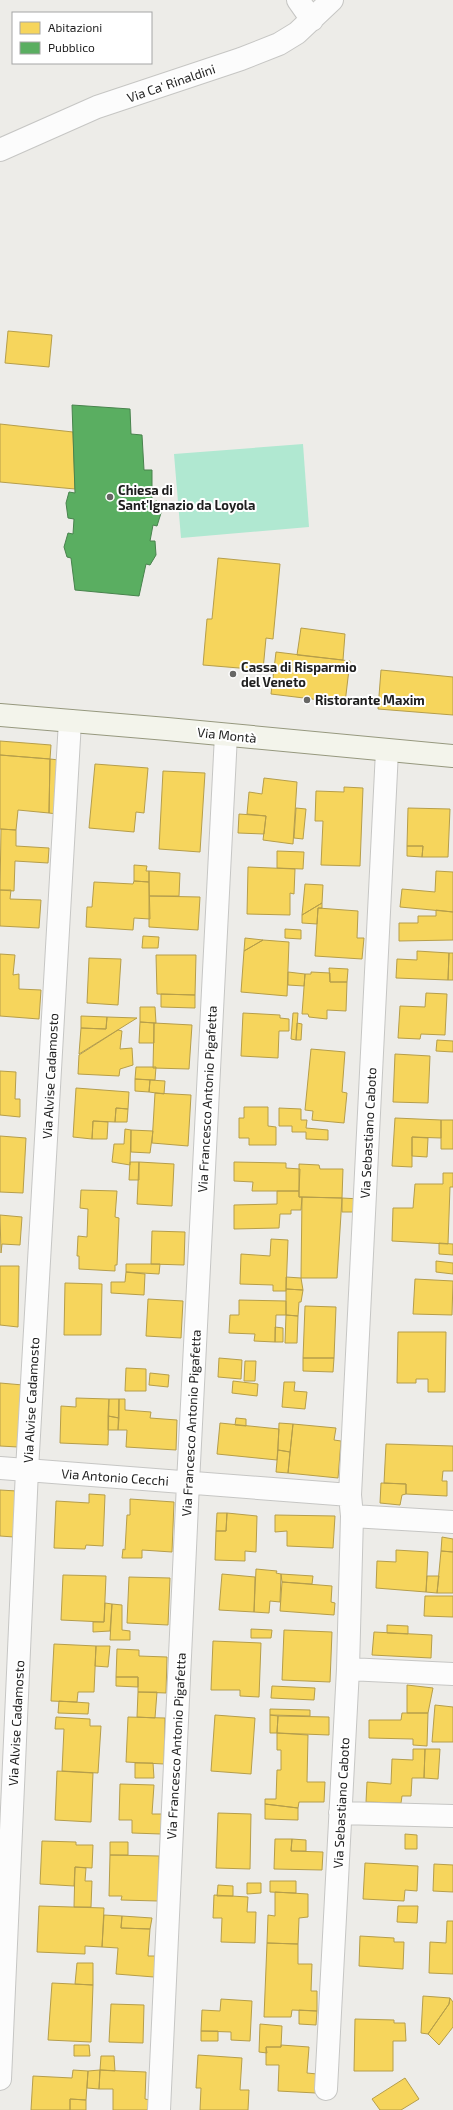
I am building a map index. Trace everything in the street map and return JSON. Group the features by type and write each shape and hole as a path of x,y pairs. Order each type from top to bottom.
{"main road":[{"name":"Via Montà","path":"0,716 453,756"}],"street":[{"path":"298,0 312,20"},
{"name":"Via Ca' Rinaldini","path":"0,150 97,108 241,59 279,44 297,34 332,0"},
{"name":"Via Alvise Cadamosto","path":"0,2079 27,1470 70,721"},
{"name":"Via Francesco Antonio Pigafetta","path":"159,2110 188,1483 226,735"},
{"name":"Via Sebastiano Caboto","path":"326,2089 348,1669 351,1506 387,751"},
{"name":"Via Antonio Cecchi","path":"0,1468 188,1483 351,1506"},
{"path":"351,1506 453,1522"},
{"path":"348,1669 453,1674"},
{"path":"340,1813 453,1816"}],"green space":[{"path":"303,444 309,527 181,538 174,454"}],"building: Abitazioni":[{"path":"8,331 52,335 49,367 5,363"},
{"path":"0,424 73,432 75,489 0,482"},
{"path":"218,558 280,564 273,639 266,638 263,670 203,665 207,619 212,619"},
{"path":"301,628 345,634 343,660 297,655"},
{"path":"276,652 350,661 345,703 271,694"},
{"path":"381,670 453,677 453,715 378,709"},
{"path":"0,741 51,745 50,759 0,755"},
{"path":"0,755 50,759 49,813 18,810 16,830 0,829"},
{"path":"50,759 59,760 57,814 49,813"},
{"path":"95,764 148,768 144,813 136,812 134,832 89,828"},
{"path":"163,771 205,773 200,852 159,849"},
{"path":"264,778 297,782 293,844 263,840 266,816 247,814 249,792 262,794"},
{"path":"344,787 363,788 360,866 321,865 323,821 315,821 316,791 344,792"},
{"path":"296,808 306,809 303,839 294,838"},
{"path":"408,808 450,809 448,857 422,857 423,846 407,846"},
{"path":"239,814 266,816 264,834 238,833"},
{"path":"1,829 16,830 16,846 49,848 48,863 15,861 14,891 0,890"},
{"path":"407,846 423,846 422,857 407,856"},
{"path":"277,851 304,852 303,869 277,868"},
{"path":"134,865 147,866 146,871 149,871 149,882 134,881"},
{"path":"248,867 295,869 294,894 290,893 290,915 247,914"},
{"path":"149,871 180,873 179,896 149,896"},
{"path":"436,871 453,872 453,912 400,907 402,889 435,892"},
{"path":"134,881 149,882 150,919 134,918 133,930 86,927 87,907 92,907 94,882 133,884"},
{"path":"305,884 323,885 322,903 302,915"},
{"path":"0,890 11,890 10,899 41,900 39,928 0,926"},
{"path":"149,896 200,897 198,930 149,927"},
{"path":"322,903 322,908 318,908 317,924 302,923 302,915"},
{"path":"318,908 358,911 357,938 364,938 362,959 315,956"},
{"path":"436,910 453,912 453,940 399,941 399,923 418,923 418,916 436,916"},
{"path":"285,929 301,930 301,939 285,938"},
{"path":"143,936 159,937 158,948 142,948"},
{"path":"245,938 263,940 244,951"},
{"path":"263,940 289,942 287,996 241,992 244,951"},
{"path":"417,951 449,953 448,980 396,978 397,959 417,960"},
{"path":"449,953 453,953 453,980 448,980"},
{"path":"0,954 15,955 13,975 19,974 19,989 41,990 39,1019 0,1016"},
{"path":"156,955 196,955 195,995 157,994"},
{"path":"89,958 121,959 118,1005 87,1003"},
{"path":"329,968 348,969 347,982 330,982"},
{"path":"288,972 305,974 304,986 288,985"},
{"path":"311,972 330,973 330,982 347,982 346,1011 327,1010 327,1019 309,1017 308,1014 302,1014 305,974 311,974"},
{"path":"426,993 447,994 445,1035 421,1034 420,1039 398,1038 400,1006 425,1007"},
{"path":"161,994 195,995 195,1008 161,1007"},
{"path":"140,1007 155,1007 156,1023 140,1022"},
{"path":"243,1013 280,1015 280,1018 289,1019 289,1031 279,1031 278,1058 241,1056"},
{"path":"293,1013 298,1013 296,1040 291,1039"},
{"path":"81,1016 107,1017 106,1029 81,1028"},
{"path":"107,1017 137,1018 79,1054 81,1028 106,1029"},
{"path":"140,1022 154,1023 154,1043 139,1043"},
{"path":"154,1023 192,1025 189,1069 153,1068"},
{"path":"297,1023 302,1024 301,1040 296,1040"},
{"path":"118,1030 122,1031 120,1049 132,1048 133,1065 120,1069 119,1076 78,1074 79,1055"},
{"path":"437,1040 453,1041 453,1052 436,1051"},
{"path":"311,1049 345,1052 342,1092 347,1093 344,1123 312,1120 313,1111 305,1110"},
{"path":"395,1054 430,1056 428,1103 393,1102"},
{"path":"136,1067 156,1067 155,1080 135,1079"},
{"path":"0,1071 16,1072 15,1099 20,1099 20,1117 0,1115"},
{"path":"135,1079 150,1080 149,1092 135,1091"},
{"path":"150,1080 165,1081 164,1094 149,1092"},
{"path":"76,1088 129,1092 128,1109 116,1108 115,1122 93,1121 92,1139 73,1137"},
{"path":"155,1093 191,1095 188,1146 152,1143"},
{"path":"244,1107 268,1107 268,1126 276,1127 276,1145 249,1145 249,1138 239,1138 239,1118 244,1118"},
{"path":"116,1108 128,1109 127,1122 115,1122"},
{"path":"279,1108 301,1109 301,1120 307,1120 306,1128 328,1130 328,1140 306,1139 306,1132 292,1132 292,1126 279,1126"},
{"path":"395,1118 441,1120 441,1138 412,1137 412,1167 392,1166"},
{"path":"441,1120 453,1120 453,1149 441,1149"},
{"path":"93,1121 108,1122 107,1139 92,1139"},
{"path":"125,1129 131,1130 130,1165 112,1162 114,1144 124,1144"},
{"path":"131,1130 153,1131 150,1153 131,1152"},
{"path":"0,1136 26,1138 23,1193 0,1192"},
{"path":"412,1137 428,1138 427,1157 412,1156"},
{"path":"130,1162 139,1162 139,1180 129,1180"},
{"path":"139,1162 174,1164 172,1206 137,1204"},
{"path":"234,1162 286,1163 286,1168 300,1169 299,1191 252,1191 253,1182 234,1181"},
{"path":"299,1164 319,1165 320,1169 343,1169 342,1198 299,1197"},
{"path":"443,1173 453,1173 453,1187 450,1187 448,1244 392,1241 393,1208 413,1208 415,1184 443,1184"},
{"path":"81,1190 117,1191 115,1217 119,1218 117,1265 115,1265 115,1271 79,1269 79,1256 77,1256 78,1236 87,1237 88,1209 80,1208"},
{"path":"277,1191 299,1191 299,1197 302,1197 301,1210 291,1210 291,1214 280,1214 279,1228 234,1229 234,1205 277,1204"},
{"path":"302,1197 342,1198 337,1278 301,1278"},
{"path":"342,1198 360,1199 360,1212 342,1212"},
{"path":"0,1215 22,1217 20,1245 2,1244 1,1253"},
{"path":"152,1231 185,1232 184,1265 151,1264"},
{"path":"271,1239 288,1240 286,1291 273,1291 273,1285 240,1284 241,1254 270,1256"},
{"path":"439,1243 453,1244 453,1255 439,1254"},
{"path":"436,1261 453,1263 453,1274 436,1272"},
{"path":"126,1264 160,1264 159,1274 126,1272"},
{"path":"0,1266 19,1266 18,1327 0,1325"},
{"path":"126,1272 145,1274 144,1295 111,1293 111,1282 125,1282"},
{"path":"286,1277 301,1278 303,1290 286,1289"},
{"path":"415,1279 453,1281 452,1315 413,1314"},
{"path":"65,1283 102,1284 101,1335 64,1335"},
{"path":"286,1289 303,1290 301,1302 299,1302 298,1316 286,1315"},
{"path":"148,1299 183,1301 181,1338 146,1336"},
{"path":"239,1300 286,1301 286,1315 276,1315 275,1342 254,1341 255,1334 229,1333 230,1315 239,1315"},
{"path":"305,1306 336,1307 334,1358 303,1358"},
{"path":"286,1315 298,1316 297,1343 285,1343"},
{"path":"275,1327 283,1328 283,1342 275,1342"},
{"path":"398,1332 446,1332 445,1392 428,1392 428,1379 416,1379 416,1383 397,1383"},
{"path":"219,1358 242,1360 241,1379 218,1377"},
{"path":"303,1358 334,1358 333,1372 303,1371"},
{"path":"245,1361 256,1361 255,1381 244,1381"},
{"path":"126,1368 146,1369 146,1391 125,1391"},
{"path":"150,1373 169,1375 168,1387 149,1385"},
{"path":"233,1381 258,1384 257,1396 232,1393"},
{"path":"284,1382 295,1382 294,1391 307,1392 305,1409 282,1407"},
{"path":"0,1383 23,1385 18,1447 0,1446"},
{"path":"76,1398 109,1399 108,1445 60,1443 61,1406 76,1407"},
{"path":"109,1399 119,1399 119,1418 108,1416"},
{"path":"119,1399 125,1399 125,1410 151,1412 150,1418 177,1420 176,1450 126,1447 127,1430 118,1430"},
{"path":"108,1416 119,1418 118,1430 108,1430"},
{"path":"236,1418 246,1419 246,1426 235,1425"},
{"path":"220,1423 279,1429 277,1460 217,1454"},
{"path":"279,1423 293,1424 290,1452 278,1450"},
{"path":"293,1424 336,1428 334,1440 341,1441 338,1478 288,1473"},
{"path":"386,1444 453,1446 453,1471 443,1471 442,1481 447,1481 447,1496 406,1494 406,1484 384,1483"},
{"path":"278,1450 290,1452 288,1473 276,1472"},
{"path":"381,1483 406,1484 406,1494 402,1495 400,1505 380,1503"},
{"path":"0,1490 17,1491 14,1537 0,1536"},
{"path":"89,1494 105,1495 103,1546 86,1545 85,1549 54,1548 56,1501 89,1503"},
{"path":"130,1499 174,1502 172,1552 142,1550 142,1558 122,1558 123,1549 125,1550 127,1515 130,1515"},
{"path":"217,1513 227,1513 226,1531 216,1531"},
{"path":"227,1513 257,1516 256,1552 245,1551 245,1561 215,1560 216,1531 226,1531"},
{"path":"275,1515 335,1516 333,1548 287,1546 287,1531 275,1532"},
{"path":"442,1537 453,1539 453,1552 441,1551"},
{"path":"396,1550 428,1552 426,1592 376,1588 377,1561 396,1562"},
{"path":"441,1551 453,1552 453,1593 437,1593"},
{"path":"256,1569 277,1571 276,1573 281,1574 280,1602 270,1601 269,1613 254,1612"},
{"path":"222,1574 255,1577 254,1612 219,1610"},
{"path":"281,1574 313,1576 312,1584 282,1582"},
{"path":"63,1575 106,1576 104,1622 61,1620"},
{"path":"427,1576 439,1576 437,1593 426,1592"},
{"path":"129,1577 170,1578 168,1625 127,1623"},
{"path":"282,1582 332,1586 331,1602 335,1603 334,1615 280,1611"},
{"path":"425,1596 453,1596 453,1617 424,1616"},
{"path":"105,1603 112,1604 110,1631 93,1632 93,1622 104,1622"},
{"path":"112,1604 122,1605 122,1630 130,1631 130,1640 110,1640"},
{"path":"387,1625 408,1626 408,1634 387,1633"},
{"path":"251,1629 272,1630 271,1638 251,1638"},
{"path":"284,1630 332,1632 330,1682 282,1680"},
{"path":"374,1632 432,1635 431,1658 372,1655"},
{"path":"213,1641 261,1643 259,1697 240,1696 240,1690 211,1690"},
{"path":"54,1644 96,1646 94,1692 78,1692 77,1702 51,1701"},
{"path":"96,1646 110,1646 108,1667 95,1666"},
{"path":"117,1649 139,1650 139,1656 167,1657 166,1693 138,1692 138,1677 116,1677"},
{"path":"116,1677 138,1677 138,1687 116,1686"},
{"path":"407,1685 433,1688 428,1713 407,1713"},
{"path":"272,1686 315,1688 314,1700 271,1698"},
{"path":"138,1692 157,1692 155,1718 137,1717"},
{"path":"59,1701 89,1703 88,1714 58,1713"},
{"path":"435,1705 453,1707 453,1742 432,1742"},
{"path":"270,1709 310,1710 310,1716 270,1715"},
{"path":"402,1713 428,1713 427,1746 413,1745 413,1739 369,1738 369,1720 401,1720"},
{"path":"215,1715 255,1718 251,1774 211,1771"},
{"path":"270,1715 278,1716 277,1733 270,1733"},
{"path":"278,1716 329,1717 329,1735 277,1733"},
{"path":"56,1717 90,1719 90,1726 101,1726 98,1773 62,1771 64,1729 55,1729"},
{"path":"128,1717 165,1718 164,1764 126,1762"},
{"path":"277,1733 308,1735 307,1782 325,1782 324,1802 299,1802 298,1808 265,1804 265,1799 276,1799 277,1770 281,1770 281,1750 277,1750"},
{"path":"413,1749 425,1749 424,1778 412,1778 411,1796 402,1796 401,1803 366,1802 367,1782 391,1784 392,1759 413,1760"},
{"path":"425,1749 440,1749 438,1779 424,1778"},
{"path":"135,1763 153,1763 154,1778 135,1778"},
{"path":"57,1771 93,1773 91,1822 55,1820"},
{"path":"120,1784 154,1785 152,1814 162,1814 161,1834 132,1833 132,1820 119,1820"},
{"path":"265,1804 298,1808 298,1820 265,1819"},
{"path":"218,1813 251,1814 250,1869 216,1868"},
{"path":"405,1834 417,1835 417,1849 405,1849"},
{"path":"275,1839 292,1839 291,1851 323,1852 322,1870 274,1869"},
{"path":"292,1839 306,1840 306,1851 291,1851"},
{"path":"42,1841 76,1842 76,1845 93,1845 92,1868 75,1867 74,1886 40,1884"},
{"path":"110,1842 128,1842 128,1855 110,1855"},
{"path":"110,1855 159,1856 158,1901 121,1900 122,1896 109,1896"},
{"path":"365,1863 418,1866 417,1891 405,1890 404,1901 363,1899"},
{"path":"434,1864 453,1865 453,1892 433,1891"},
{"path":"75,1867 86,1868 85,1881 92,1881 91,1907 74,1907"},
{"path":"270,1881 296,1881 296,1893 270,1892"},
{"path":"247,1883 261,1883 261,1893 247,1894"},
{"path":"218,1885 233,1886 233,1896 217,1896"},
{"path":"275,1892 308,1894 308,1917 299,1918 298,1944 267,1943 268,1915 275,1916"},
{"path":"214,1895 248,1897 247,1912 256,1912 255,1943 221,1942 222,1918 213,1918"},
{"path":"39,1906 104,1908 102,1947 85,1946 85,1954 37,1952"},
{"path":"398,1906 418,1906 417,1923 397,1922"},
{"path":"104,1915 122,1916 121,1928 150,1929 148,1956 156,1956 154,1977 116,1974 118,1948 102,1947"},
{"path":"122,1916 152,1918 150,1929 121,1928"},
{"path":"447,1921 453,1921 453,1974 429,1973 430,1942 446,1943"},
{"path":"360,1936 394,1938 394,1942 404,1942 403,1969 359,1966"},
{"path":"267,1943 298,1944 298,1964 312,1964 311,1991 317,1991 317,2011 292,2010 291,2017 264,2017"},
{"path":"77,1963 93,1963 93,1985 75,1984"},
{"path":"52,1983 93,1985 91,2042 48,2040"},
{"path":"423,1996 450,1998 449,2004 428,2034 421,2033"},
{"path":"450,1998 453,2002 453,2027 439,2045 428,2034 449,2004"},
{"path":"221,1999 252,2001 250,2041 231,2040 231,2032 201,2031 202,2010 220,2011"},
{"path":"111,2004 144,2005 143,2043 109,2042"},
{"path":"299,2010 317,2011 316,2025 299,2024"},
{"path":"355,2019 394,2020 394,2023 405,2023 406,2041 393,2041 393,2071 354,2071"},
{"path":"260,2024 282,2026 281,2047 266,2047 267,2053 259,2052"},
{"path":"201,2031 218,2031 218,2041 201,2041"},
{"path":"74,2045 89,2045 90,2056 74,2056"},
{"path":"281,2045 309,2047 307,2073 317,2074 316,2093 278,2091 279,2065 266,2065 266,2047 281,2047"},
{"path":"198,2055 242,2058 240,2090 249,2090 248,2110 200,2110 201,2088 196,2088"},
{"path":"101,2056 114,2056 115,2071 100,2070"},
{"path":"73,2070 88,2071 86,2100 70,2099 70,2110 31,2110 33,2076 72,2078"},
{"path":"100,2070 146,2072 145,2099 150,2100 149,2110 113,2110 113,2089 99,2089"},
{"path":"100,2070 99,2089 87,2088 88,2071"},
{"path":"405,2078 419,2099 401,2110 380,2110 372,2099"},
{"path":"70,2099 86,2100 86,2110 70,2110"}],"building: Pubblico":[{"name":"Chiesa di Sant'Ignazio da Loyola","path":"72,405 130,409 131,434 142,435 144,470 152,470 152,502 157,501 161,513 157,526 153,525 150,541 155,541 156,555 150,565 146,564 139,596 75,590 71,558 67,557 64,547 68,533 73,534 74,519 68,518 66,503 69,492 75,493"}],"place":[{"name":"Chiesa di Sant'Ignazio da Loyola","path":"110,497"},
{"name":"Cassa di Risparmio del Veneto","path":"233,674"},
{"name":"Ristorante Maxim","path":"307,700"}]}
